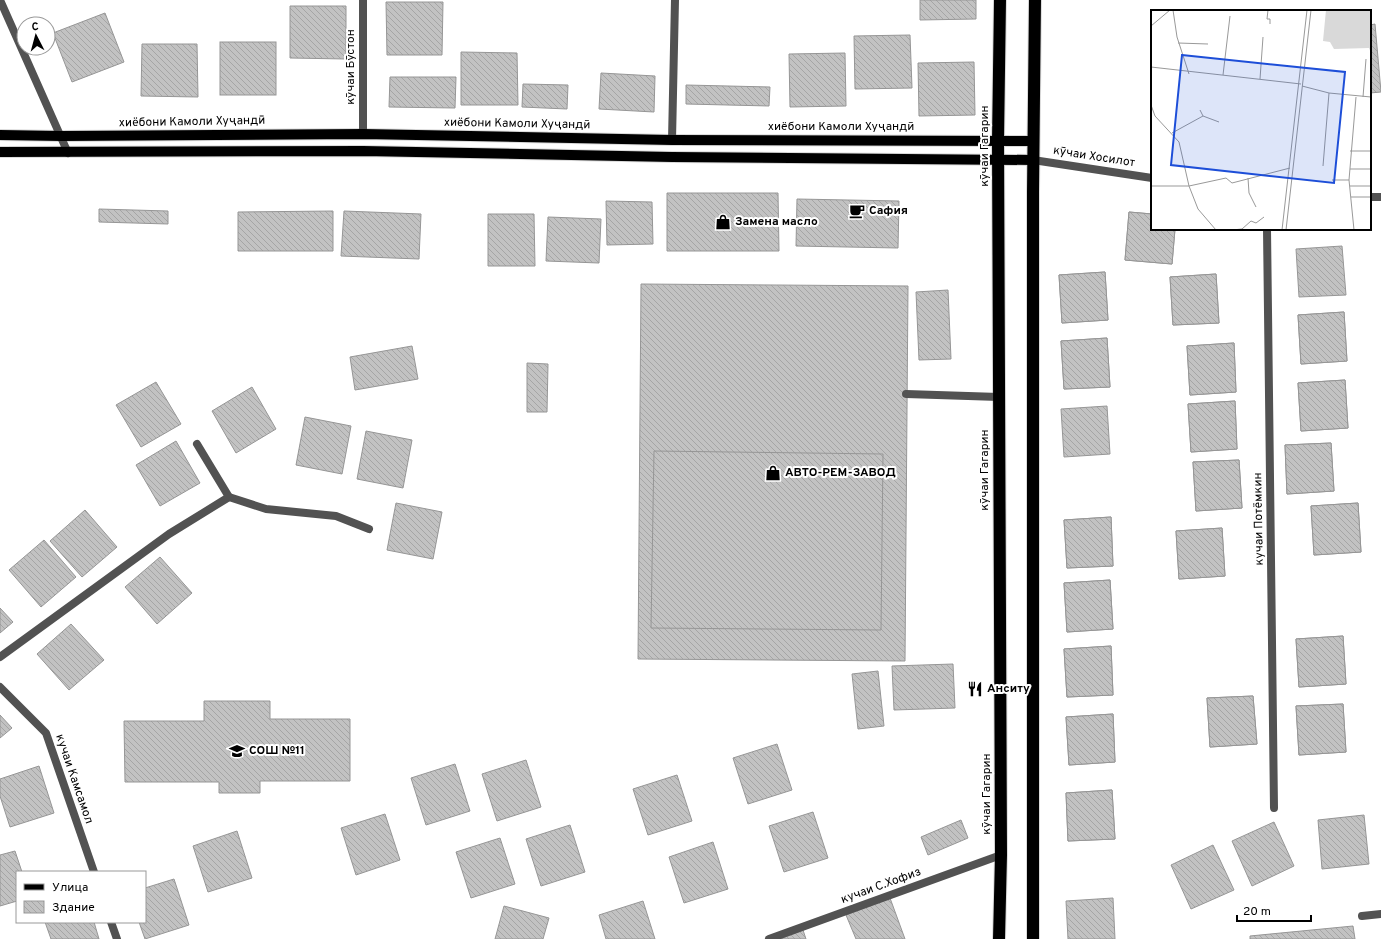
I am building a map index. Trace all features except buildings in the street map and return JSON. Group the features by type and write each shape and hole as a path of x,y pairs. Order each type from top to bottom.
{"highway":[{"name":"кӯчаи Гагарин","path":"999,939 1001,855 998,160 1000,0"},
{"path":"1033,939 1033,141 1035,0"}],"main road":[{"name":"хиёбони Камоли Хуҷандӣ","path":"0,135 363,134 672,140 1033,141"},
{"path":"0,152 363,151 1033,160"}],"street":[{"path":"0,0 68,153"},
{"name":"кӯчаи Бӯстон","path":"363,0 363,134"},
{"path":"672,140 675,0"},
{"name":"кӯчаи Хосилот","path":"1033,160 1151,178"},
{"name":"кучаи Потёмкин","path":"1267,230 1274,808"},
{"path":"906,394 999,397"},
{"path":"197,444 228,497 266,509 336,516 369,529"},
{"path":"0,656 169,534 228,497"},
{"name":"кучаи Камсамол","path":"0,687 46,733 94,871"},
{"name":"кучаи С.Хофиз","path":"769,939 1001,855"},
{"path":"1362,916 1381,914"},
{"path":"111,923 117,939"}],"place":[{"name":"Сафия","path":"857,211"},
{"name":"Замена масло","path":"723,222"},
{"name":"АВТО-РЕМ-ЗАВОД","path":"773,473"},
{"name":"Анситу","path":"975,689"},
{"name":"СОШ №11","path":"237,751"}]}
